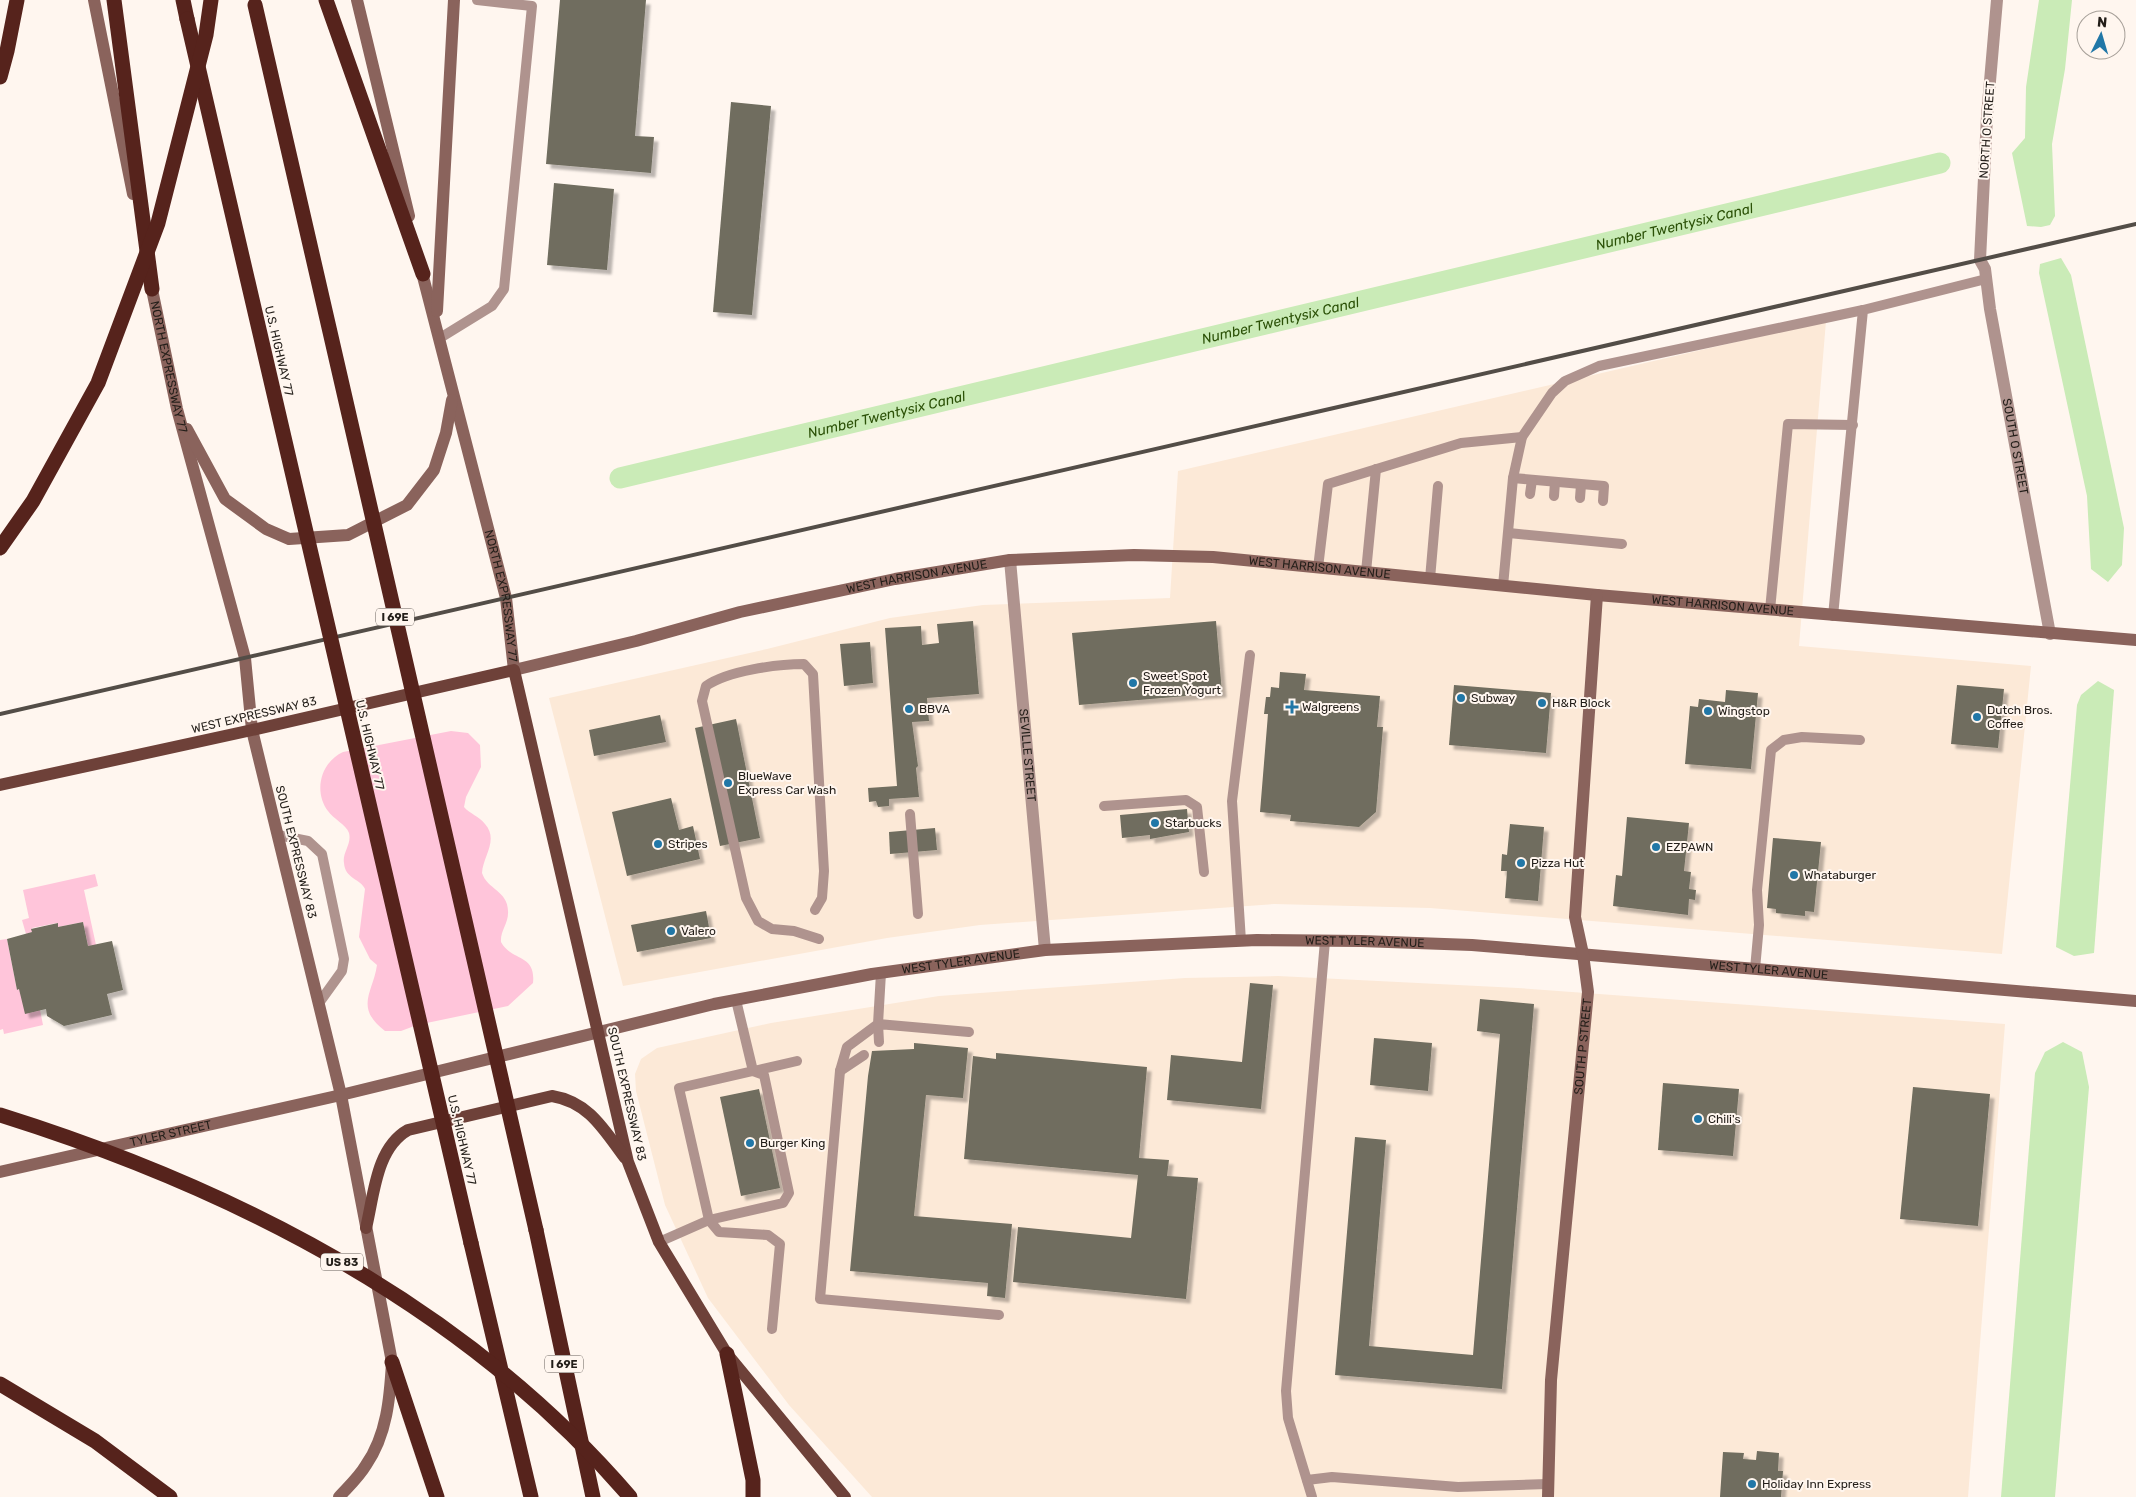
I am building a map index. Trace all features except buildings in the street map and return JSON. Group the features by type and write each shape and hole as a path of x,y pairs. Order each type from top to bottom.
{"highway":[{"path":"0,77 8,51 17,0"},
{"path":"114,0 152,288"},
{"name":"U.S. HIGHWAY 77","path":"183,0 470,1242 531,1497"},
{"path":"0,548 33,501 98,383 158,223 206,35 212,0"},
{"path":"326,0 423,274"},
{"name":"I 69E","path":"254,2 536,1230 593,1497"},
{"name":"US 83","path":"0,1115 106,1151 189,1184 313,1245 373,1280 461,1340 503,1373 575,1439 630,1497"},
{"path":"728,1354 753,1480 753,1497"},
{"path":"392,1362 437,1497"},
{"path":"0,1384 95,1441 170,1497"}],"main road":[{"name":"NORTH EXPRESSWAY 77","path":"94,0 177,409 245,658 252,730"},
{"name":"NORTH EXPRESSWAY 77","path":"357,0 453,395 506,598 514,670"},
{"path":"436,324 454,0"},
{"path":"177,409 225,499 266,529 289,539 348,536 407,505 434,470 446,433 453,395"},
{"name":"WEST HARRISON AVENUE","path":"514,670 636,642 740,612 895,579 1010,560 1134,555 1213,557 1597,595 2136,640"},
{"name":"SOUTH P STREET","path":"1547,1491 1551,1380 1588,992 1583,954 1575,917 1597,595"},
{"name":"WEST EXPRESSWAY 83","path":"0,785 514,670"},
{"name":"SOUTH EXPRESSWAY 83","path":"514,670 628,1162 658,1242 728,1354 845,1497"},
{"name":"SOUTH EXPRESSWAY 83","path":"252,730 341,1095 392,1362 390,1397 381,1437 367,1465 338,1497"},
{"name":"WEST TYLER AVENUE","path":"598,1032 736,1000 881,973 1045,950 1242,941 1472,945 2136,1001"},
{"name":"TYLER STREET","path":"0,1172 341,1095 598,1032"},
{"path":"366,1228 382,1163 389,1145 397,1136 408,1130 552,1096 567,1098 593,1114 628,1162"}],"street":[{"name":"NORTH O STREET","path":"1980,260 1987,116 1997,0"},
{"name":"SOUTH O STREET","path":"1980,260 1985,269 2050,634"},
{"name":"SEVILLE STREET","path":"1010,560 1045,950"}],"lane":[{"path":"440,338 492,306 504,289 532,3 477,0"},
{"path":"1503,586 1513,478 1522,438 1552,393 1565,381 1599,366 1863,310 1986,279"},
{"path":"1834,616 1863,310"},
{"path":"1770,610 1788,424 1853,425"},
{"path":"1318,568 1328,484 1461,443 1522,438"},
{"path":"1366,572 1376,469"},
{"path":"1513,478 1604,486 1603,501"},
{"path":"1530,494 1532,480"},
{"path":"1554,496 1555,482"},
{"path":"1580,498 1581,485"},
{"path":"1430,579 1438,486"},
{"path":"1527,535 1528,523"},
{"path":"1576,539 1577,528"},
{"path":"1600,541 1601,530"},
{"path":"1509,533 1527,535 1550,531 1576,539 1622,544"},
{"path":"1242,941 1232,801 1250,654"},
{"path":"814,910 822,898 824,871 813,674 804,664 787,664 717,678 706,686 702,701 746,898 758,921 772,929 794,931 819,938"},
{"path":"1755,969 1759,925 1757,890 1771,750 1784,740 1802,738 1860,740"},
{"path":"1104,806 1186,800 1197,807 1204,872"},
{"path":"910,814 918,914"},
{"path":"278,835 308,841 322,854 344,959 342,971 318,1003"},
{"path":"1312,1497 1288,1418 1286,1390 1325,941"},
{"path":"879,1042 878,1024 881,973"},
{"path":"736,1000 753,1071"},
{"path":"969,1032 878,1024 847,1047 840,1071 820,1299 999,1315"},
{"path":"840,1071 864,1056"},
{"path":"772,1329 780,1244 768,1235 719,1232 709,1220 678,1088 797,1061"},
{"path":"658,1242 709,1220 783,1203 789,1194 764,1075 753,1071"},
{"path":"1307,1480 1332,1477 1458,1487 1547,1491"}],"shaded area":[{"path":"2039,0 2072,0 2065,69 2052,144 2055,216 2050,225 2041,227 2027,226 2012,153 2025,138 2026,87"},
{"path":"2061,258 2071,275 2124,528 2122,565 2108,582 2091,569 2087,496 2039,273 2040,264"},
{"path":"1826,321 1799,646 2031,666 2002,954 1430,908 1274,904 980,925 887,938 623,986 549,698 767,649 890,618 983,605 1170,598 1178,471"},
{"path":"2098,681 2114,690 2094,953 2074,956 2056,947 2077,705 2081,695"},
{"path":"451,731 468,733 480,745 481,767 466,797 464,807 483,821 489,830 491,836 482,873 488,883 501,894 507,904 508,915 501,942 511,953 527,962 531,967 533,983 508,1006 417,1025 401,1031 385,1031 370,1014 368,1007 377,965 370,959 359,937 365,889 350,876 345,868 344,856 350,837 349,833 330,814 323,803 320,786 329,763 343,752"},
{"path":"95,874 98,886 84,890 96,945 88,946 83,922 58,927 57,923 32,928 32,932 26,934 22,920 29,918 23,890"},
{"path":"7,939 17,990 19,989 40,1010 43,1025 4,1034 3,1029 0,1030 0,940"},
{"path":"1278,976 1518,988 2005,1024 1968,1497 872,1497 789,1405 708,1298 665,1205 636,1091 635,1074 641,1059 657,1048 771,1023 939,996 1185,978"},
{"path":"2063,1042 2082,1052 2089,1087 2055,1497 2001,1497 2035,1073 2045,1052"}],"waterway":[{"name":"Number Twentysix Canal","path":"620,478 1940,163"}],"railway":[{"path":"0,714 2136,224"}],"place":[{"name":"Sweet Spot Frozen Yogurt","path":"1133,683"},
{"name":"Subway","path":"1461,698"},
{"name":"H&R Block","path":"1542,703"},
{"name":"Walgreens","path":"1292,707"},
{"name":"BBVA","path":"909,709"},
{"name":"Wingstop","path":"1708,711"},
{"name":"Dutch Bros. Coffee","path":"1977,717"},
{"name":"BlueWave Express Car Wash","path":"728,783"},
{"name":"Starbucks","path":"1155,823"},
{"name":"Stripes","path":"658,844"},
{"name":"EZPAWN","path":"1656,847"},
{"name":"Pizza Hut","path":"1521,863"},
{"name":"Whataburger","path":"1794,875"},
{"name":"Valero","path":"671,931"},
{"name":"Chili's","path":"1698,1119"},
{"name":"Burger King","path":"750,1143"},
{"name":"Holiday Inn Express","path":"1752,1484"}]}
